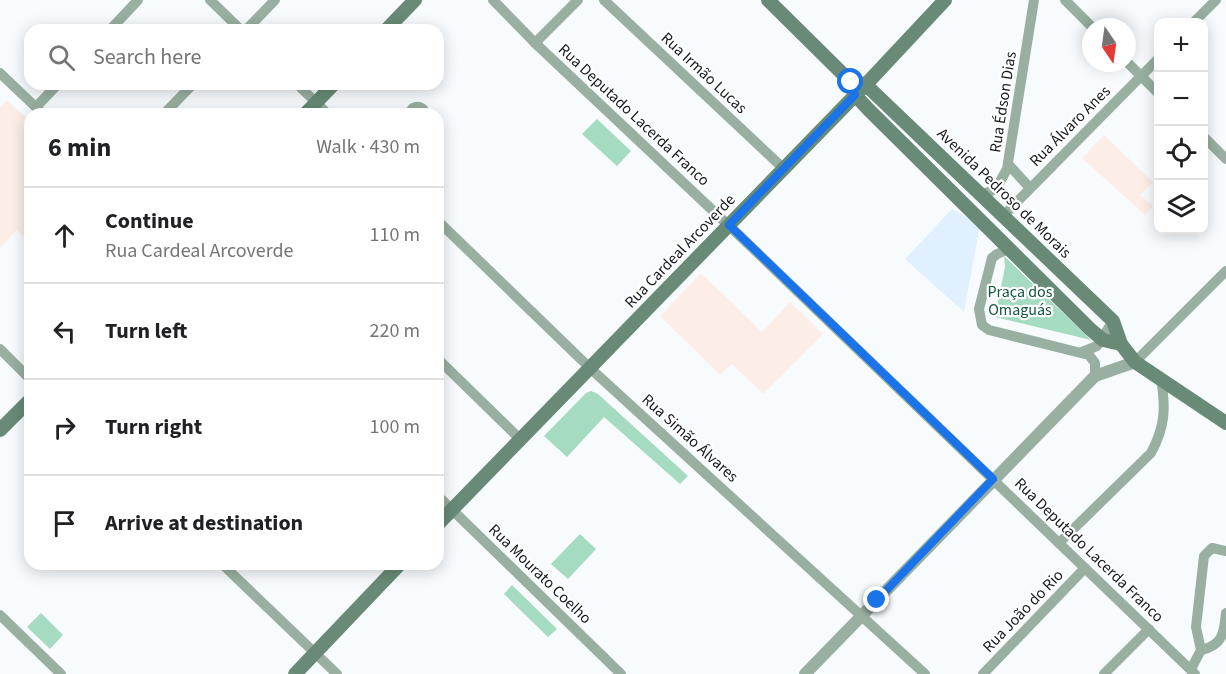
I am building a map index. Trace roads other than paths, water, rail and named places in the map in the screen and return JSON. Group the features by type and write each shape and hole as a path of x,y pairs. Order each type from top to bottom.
{"main road":[{"path":"392,24 415,0"},
{"path":"768,0 1009,249 1102,340 1120,344"},
{"name":"Rua Cardeal Arcoverde","path":"444,518 729,225 853,88 866,84 945,0"},
{"name":"Avenida Pedroso de Morais","path":"866,84 1113,321 1120,344 1135,362 1226,423"},
{"path":"311,108 328,90"},
{"path":"0,430 24,406"},
{"path":"295,674 394,570"}],"street":[{"path":"116,24 138,0"},
{"path":"210,0 236,24"},
{"path":"249,24 275,0"},
{"name":"Rua Deputado Lacerda Franco","path":"493,0 535,43 729,225 1193,672"},
{"path":"535,43 578,0"},
{"name":"Rua Irmão Lucas","path":"604,0 783,168"},
{"name":"Rua Édson Dias","path":"981,195 996,189 1004,178 1008,164 1034,0"},
{"path":"1065,0 1083,18"},
{"path":"1198,18 1216,0"},
{"name":"Rua Álvaro Anes","path":"1004,215 1154,63"},
{"path":"1136,71 1154,89"},
{"path":"0,73 37,108"},
{"path":"42,108 54,90"},
{"path":"170,108 187,90"},
{"path":"303,90 321,108"},
{"path":"1208,142 1226,159"},
{"path":"1008,164 1030,188"},
{"name":"Rua Simão Álvares","path":"444,227 591,369 925,674"},
{"path":"1009,249 992,258 979,309 982,325 989,330 1082,352 1093,358 1095,376"},
{"path":"805,674 1095,376 1135,362 1226,271"},
{"path":"1082,352 1093,349 1102,340 1113,321"},
{"path":"0,349 24,373"},
{"path":"444,365 520,439"},
{"path":"1059,543 1151,453 1166,407 1161,379"},
{"name":"Rua Mourato Coelho","path":"444,502 621,674"},
{"path":"1193,672 1201,650 1196,627 1204,556 1212,548 1226,552"},
{"name":"Rua João do Rio","path":"983,674 1086,568"},
{"path":"228,570 337,674"},
{"path":"1201,650 1217,645 1222,637 1226,613"},
{"path":"0,616 61,674"},
{"path":"1104,674 1149,629"}],"park label":[{"name":"Praça dos Omaguás","path":"1020,301"}]}
